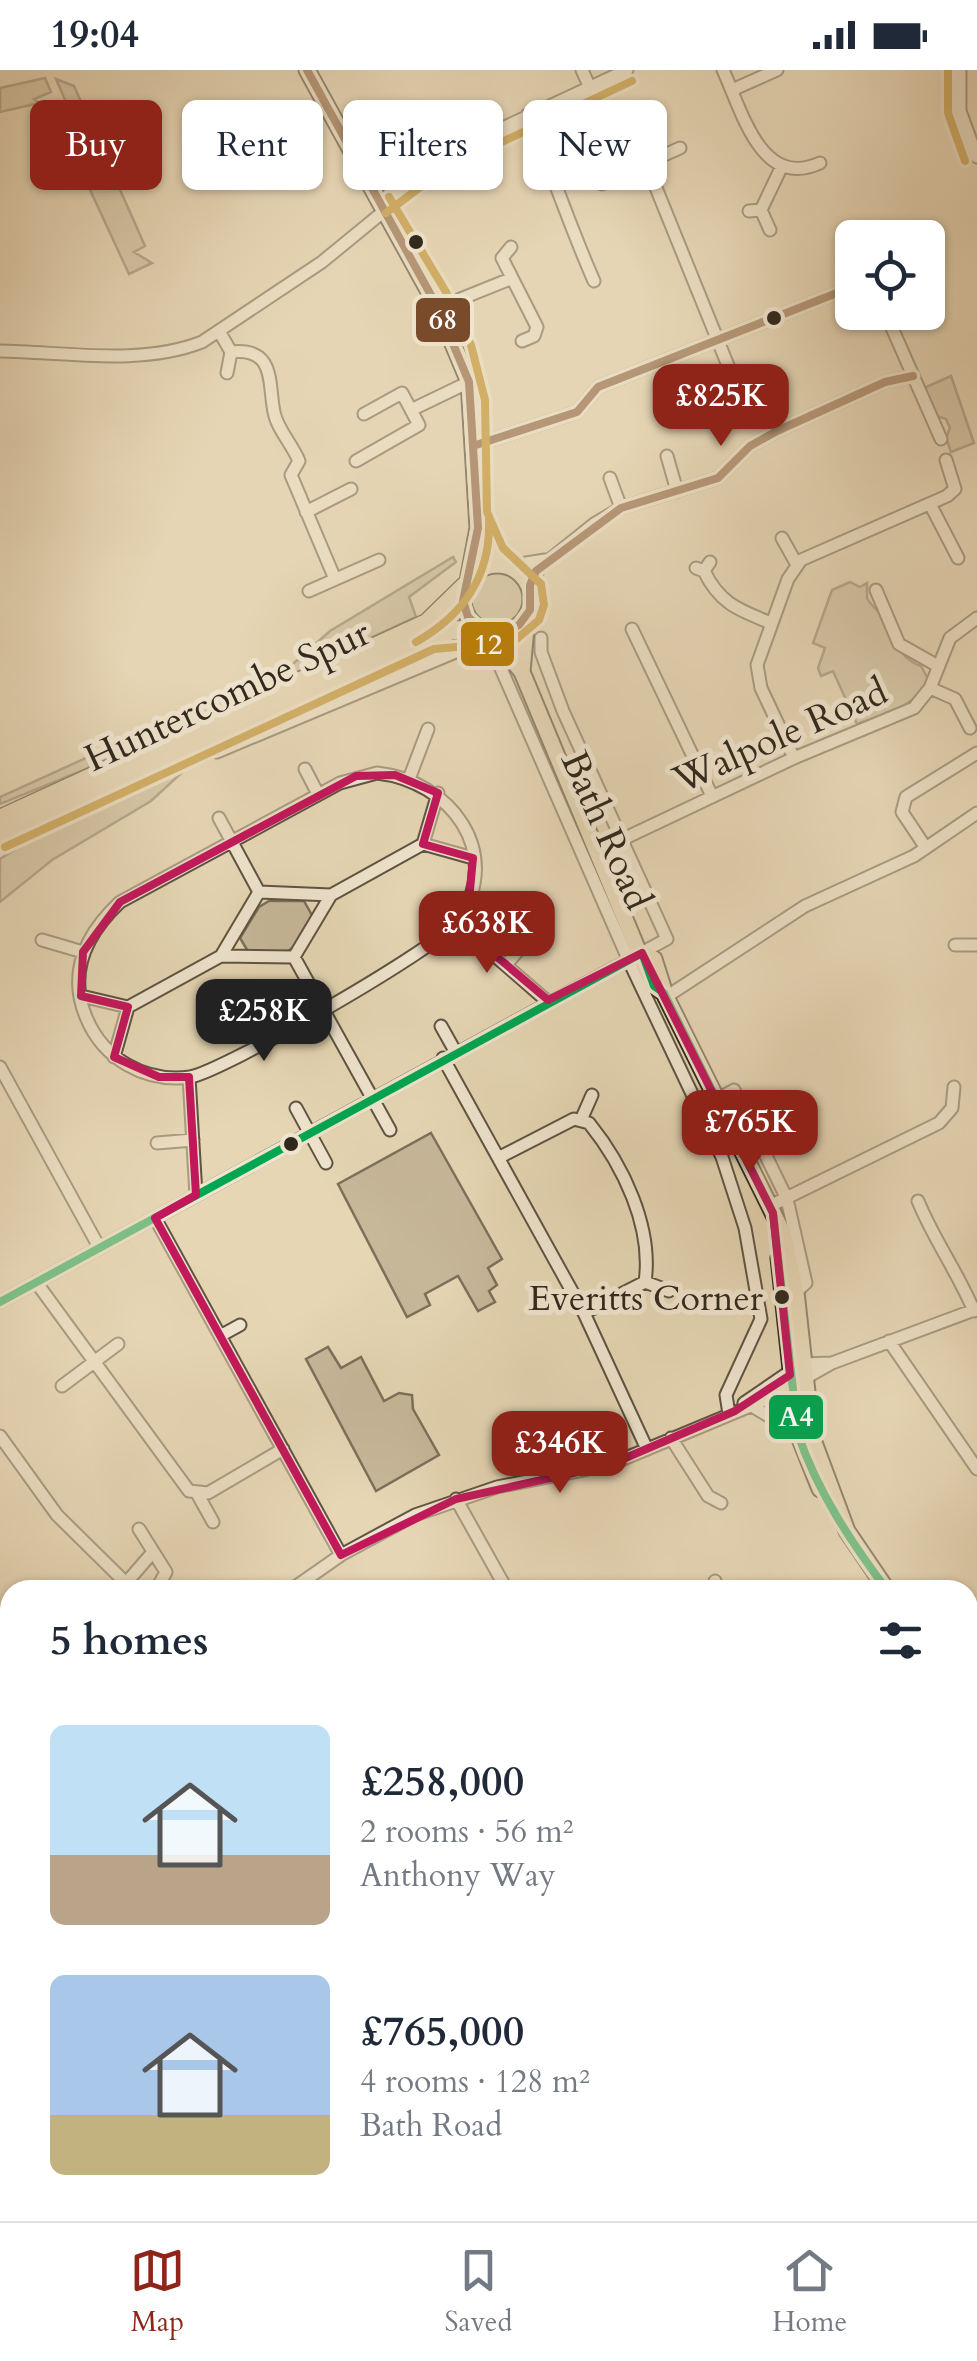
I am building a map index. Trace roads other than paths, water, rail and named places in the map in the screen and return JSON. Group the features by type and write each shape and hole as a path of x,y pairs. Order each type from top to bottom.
{"highway":[{"name":"Huntercombe Spur","path":"0,819 424,624 440,615 467,583"},
{"name":"Huntercombe Spur","path":"0,836 430,637 454,630 488,632"}],"main road":[{"path":"307,70 438,308 469,382 476,445 473,486 478,528 465,612 488,632 514,629 527,616 530,590 522,575 504,565 478,528"},
{"path":"467,583 485,566 504,565"},
{"name":"Bath Road","path":"522,672 527,616"},
{"name":"Bath Road","path":"488,632 522,672 636,957 654,986 665,995 783,1233 796,1292 798,1434 822,1493 838,1512"},
{"name":"Bath Road","path":"771,1210 796,1377 812,1437 838,1512 860,1554 880,1580"}],"street":[{"path":"582,70 590,88"},
{"path":"562,100 627,70"},
{"path":"723,70 756,141 782,168 798,170 822,163"},
{"path":"732,90 777,70"},
{"path":"960,70 960,112 977,157"},
{"path":"0,351 151,354 182,349 219,331 322,262 438,158 523,117"},
{"path":"667,154 680,148"},
{"path":"770,230 755,211 782,168"},
{"path":"558,190 562,210 594,280"},
{"path":"657,190 746,410"},
{"path":"511,247 502,258 537,327 534,336 522,340"},
{"path":"438,308 510,278"},
{"path":"476,445 578,412 598,386 835,294"},
{"path":"893,330 940,431"},
{"path":"219,331 232,352 227,374"},
{"path":"232,352 246,351 261,360 273,378 274,412 298,461 291,475 335,578"},
{"path":"530,590 534,574 548,558 621,508 718,478 750,446 885,382 914,376"},
{"path":"411,410 469,382"},
{"path":"356,461 420,426 402,393 364,414"},
{"path":"668,456 677,491"},
{"path":"794,758 761,688 756,664 796,563 930,504 954,489 946,460"},
{"path":"610,478 621,508"},
{"path":"306,512 351,489"},
{"path":"930,504 958,558"},
{"path":"782,538 796,563"},
{"path":"504,565 548,558"},
{"path":"309,590 378,560"},
{"path":"703,567 715,594 728,606 771,623"},
{"path":"875,598 899,644 938,666"},
{"name":"Walpole Road","path":"621,840 794,758 914,708 930,688 950,638 976,612"},
{"path":"632,629 712,796"},
{"path":"0,1284 4,1300 442,1058 667,939 558,699 541,652 541,638"},
{"name":"Bath Road","path":"217,752 458,651 499,664 636,957 722,1157 752,1260 761,1319 726,1394 732,1412"},
{"path":"930,688 956,699 970,728"},
{"path":"513,699 530,692"},
{"path":"409,778 428,730"},
{"path":"926,848 902,812 906,797 977,753"},
{"path":"305,769 318,794"},
{"path":"377,773 409,778 438,793 466,828 473,858 470,900 457,923 417,956 208,1072 189,1077 159,1077 114,1057 93,1032 81,996 83,952 99,922 120,902 356,776 377,773"},
{"path":"423,844 438,793"},
{"path":"665,995 805,906 926,848 977,813"},
{"path":"218,818 259,892"},
{"path":"294,957 330,895 423,844 473,858"},
{"path":"259,892 330,895"},
{"path":"81,996 128,1007 220,956 259,892"},
{"path":"457,923 547,1001"},
{"path":"506,965 528,938"},
{"path":"42,940 83,952"},
{"path":"955,945 977,945"},
{"path":"220,956 294,957"},
{"path":"294,957 390,1130"},
{"path":"114,1057 128,1007"},
{"path":"441,1026 455,1051"},
{"path":"442,1058 584,1313 646,1448"},
{"path":"0,1067 99,1247"},
{"path":"189,1077 196,1194"},
{"path":"771,1210 939,1123 952,1108 954,1088"},
{"path":"718,1100 734,1090 786,1200 806,1284 796,1292"},
{"path":"581,1120 592,1095"},
{"path":"296,1108 326,1162"},
{"path":"500,1157 561,1122 581,1120 600,1136 631,1194 641,1228 644,1282"},
{"path":"157,1142 193,1140"},
{"path":"306,1580 388,1526 456,1499 581,1472 732,1412 796,1377 976,1310 948,1253 934,1242 918,1201"},
{"path":"155,1218 341,1555"},
{"path":"36,1282 180,1482 198,1495 213,1522"},
{"path":"584,1313 644,1282 669,1291"},
{"path":"220,1336 240,1325"},
{"path":"888,1341 977,1468"},
{"path":"62,1386 118,1344"},
{"path":"732,1412 752,1406 796,1377"},
{"path":"752,1406 798,1434"},
{"path":"0,1436 56,1515 118,1580"},
{"path":"671,1438 708,1496 722,1503"},
{"path":"198,1495 218,1489 283,1449"},
{"path":"456,1499 501,1580"},
{"path":"139,1529 166,1572 162,1580"},
{"path":"132,1580 154,1552"}],"place":[{"name":"Everitts Corner","path":"782,1297"}]}
